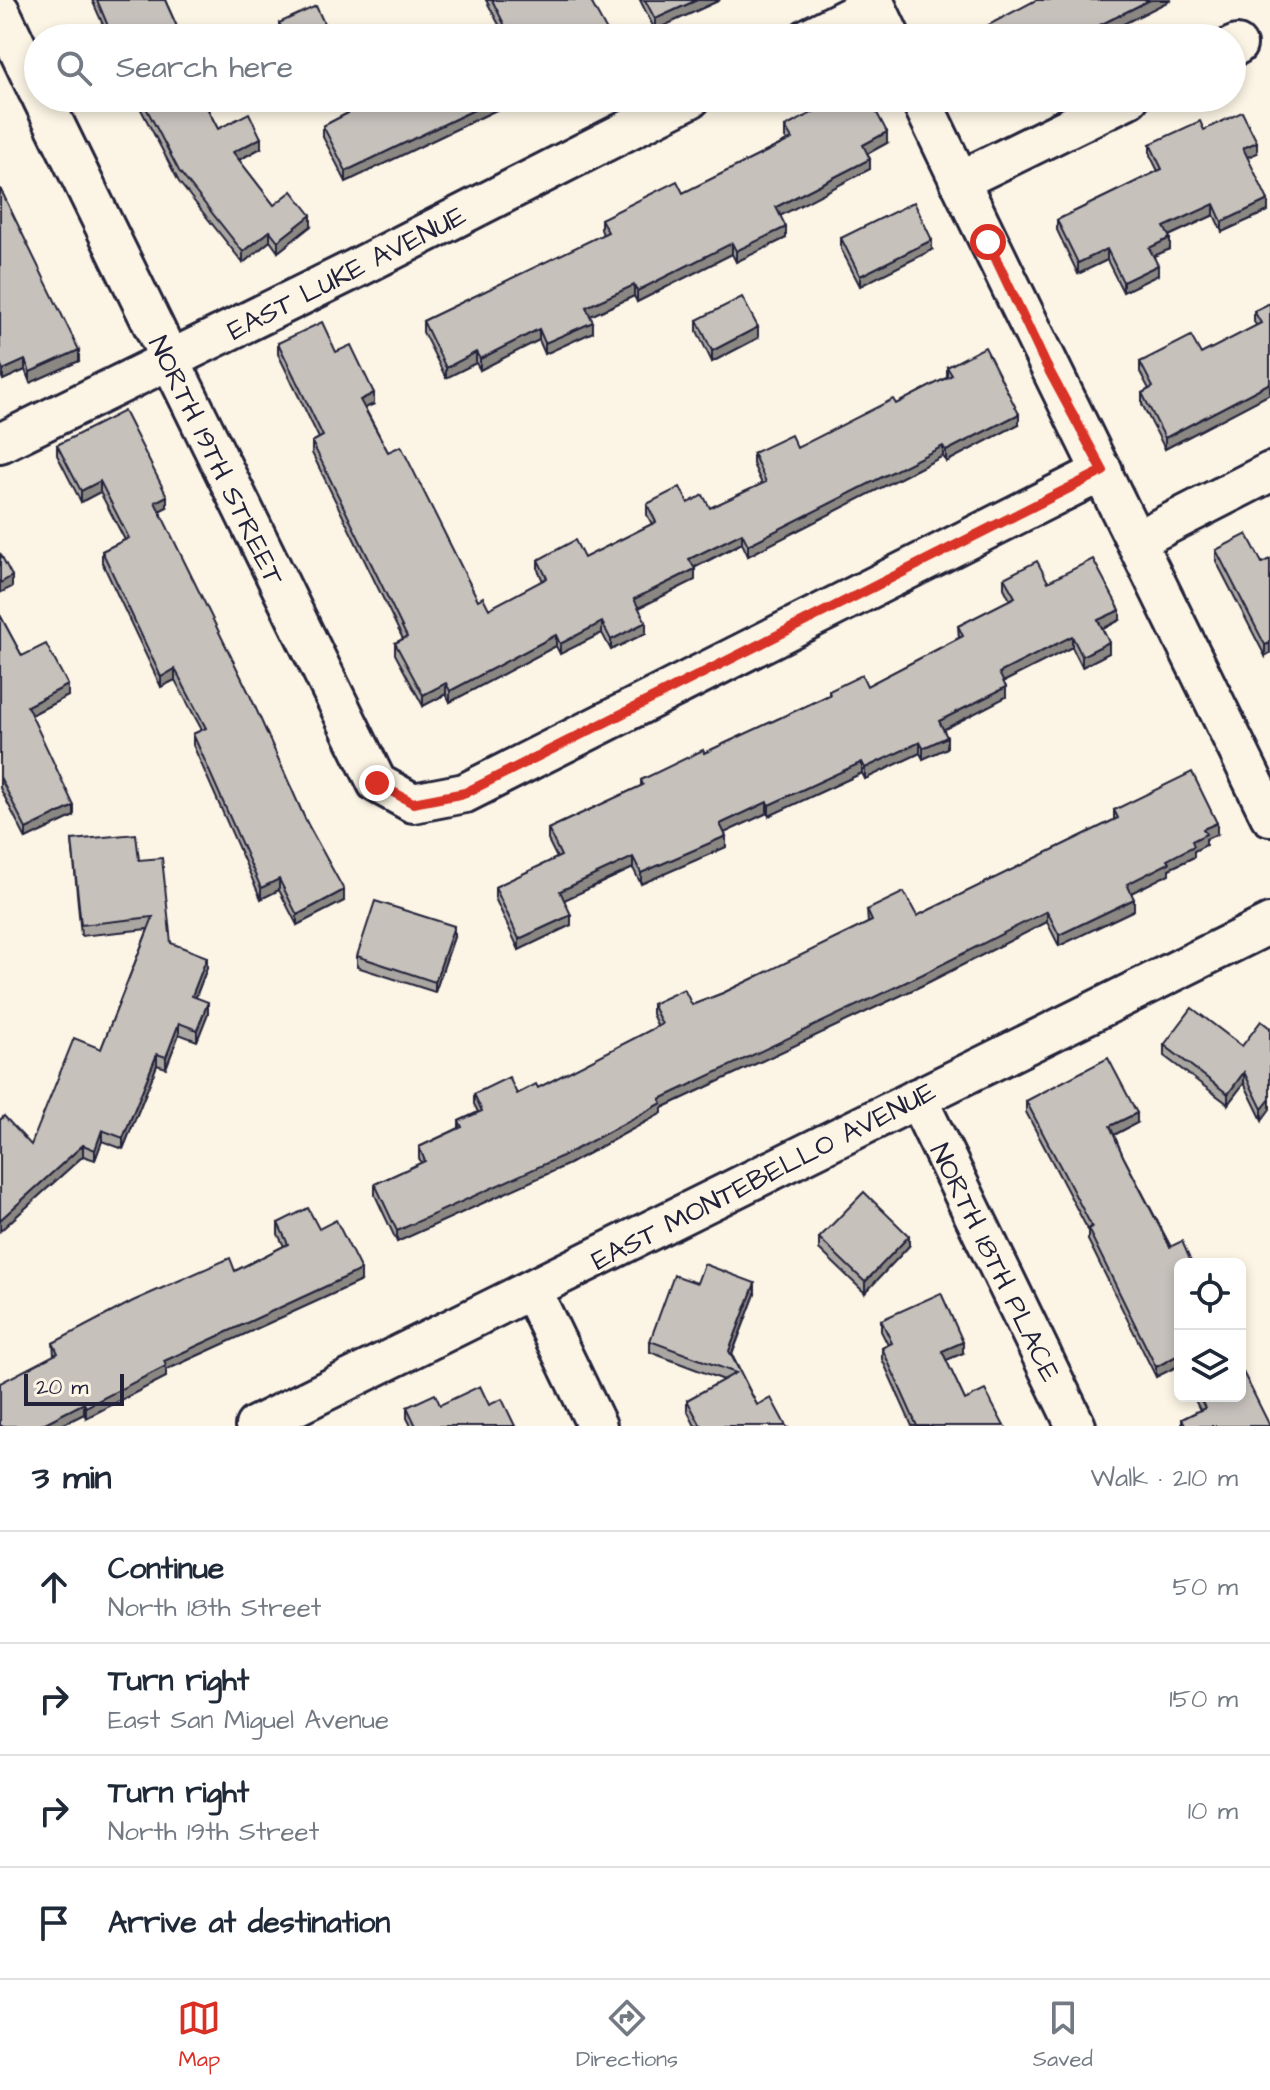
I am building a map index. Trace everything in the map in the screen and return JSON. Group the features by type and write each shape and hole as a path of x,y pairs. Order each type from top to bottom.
{"street":[{"path":"834,24 874,2 884,24"},
{"path":"0,11 24,62"},
{"name":"NORTH 19TH STREET","path":"49,112 377,783 413,803 465,793 1103,471"},
{"name":"EAST LUKE AVENUE","path":"0,443 663,112"},
{"path":"927,112 1045,363 1103,471 1270,816"},
{"path":"959,181 1100,112"},
{"path":"1137,540 1270,472"},
{"name":"EAST MONTEBELLO AVENUE","path":"255,1426 1270,924"},
{"name":"NORTH 18TH PLACE","path":"917,1098 1076,1426"},
{"path":"532,1291 597,1426"}],"building":[{"path":"97,0 165,0 176,24 107,24"},
{"path":"492,0 590,0 603,24 504,24"},
{"path":"645,0 697,0 655,19"},
{"path":"1036,0 1150,0 1102,24 990,24"},
{"path":"316,6 324,24 280,24"},
{"path":"148,112 209,112 218,129 249,113 261,138 233,152 274,205 292,191 311,215 278,241 270,231 243,252 179,171"},
{"path":"350,112 470,112 346,171 323,126"},
{"path":"813,112 876,112 887,132 863,145 870,159 776,207 786,227 736,251 732,243 637,291 634,285 586,307 593,322 545,343 539,329 480,359 476,352 446,368 423,321 608,232 601,219 677,181 683,193 792,139 785,127"},
{"path":"1242,112 1257,142 1243,148 1268,200 1222,222 1214,204 1164,227 1170,238 1149,248 1158,265 1123,282 1107,249 1078,263 1057,220 1162,169 1150,144 1200,121 1204,130"},
{"path":"0,188 79,350 30,372 25,360 3,370 0,363"},
{"path":"914,202 932,240 860,276 841,238"},
{"path":"742,297 758,327 712,351 697,320"},
{"path":"1270,303 1270,383 1165,438 1142,393 1153,387 1140,362 1191,336 1201,354 1261,323 1254,311"},
{"path":"322,322 336,352 351,345 374,393 360,400 388,452 401,446 478,600 483,597 489,609 547,578 538,560 575,540 584,558 656,522 647,504 680,487 688,503 703,495 710,508 766,482 753,453 791,435 797,448 893,399 896,404 952,375 947,367 985,347 1019,414 946,451 943,446 748,545 742,533 689,559 695,569 634,599 646,622 611,640 602,622 560,644 556,635 450,691 446,683 423,695 395,643 407,637 312,442 323,436 278,343"},
{"path":"124,411 167,496 155,502 249,693 306,821 344,890 297,915 279,879 261,888 193,734 206,728 175,669 161,677 102,551 129,538 100,481 81,491 57,445"},
{"path":"1247,534 1262,563 1270,559 1270,643 1265,645 1216,550"},
{"path":"0,553 12,576 0,583"},
{"path":"1093,559 1120,610 1098,620 1109,642 1082,656 1072,636 999,673 1006,687 939,721 947,737 923,748 920,742 865,768 862,762 769,805 767,802 720,824 726,836 641,873 633,857 560,891 571,915 519,939 495,887 561,856 548,829 643,785 641,780 703,750 704,753 830,695 829,691 862,675 867,686 963,636 958,626 1015,597 1004,578 1037,561 1048,582"},
{"path":"0,615 22,656 46,644 68,685 27,706 74,806 26,829 0,777"},
{"path":"1192,772 1217,823 1203,829 1206,834 1192,841 1194,846 1167,860 1169,863 1127,884 1134,899 1059,935 1047,911 923,974 660,1099 662,1103 569,1153 397,1231 375,1184 425,1161 419,1147 462,1127 459,1121 482,1111 474,1094 509,1077 517,1094 536,1084 538,1088 662,1024 652,1004 684,989 692,1005 723,993 872,921 867,910 904,892 917,916 1118,818 1114,810"},
{"path":"136,834 139,860 162,858 171,943 207,957 192,996 208,1002 197,1030 179,1023 166,1057 157,1054 123,1138 102,1130 95,1150 83,1145 0,1220 0,1120 4,1116 31,1145 74,1038 101,1049 153,917 81,925 72,840"},
{"path":"375,901 454,926 435,982 357,956"},
{"path":"1192,1008 1242,1046 1261,1021 1270,1028 1270,1099 1262,1109 1244,1072 1228,1094 1164,1045"},
{"path":"1108,1058 1137,1113 1110,1126 1170,1247 1182,1241 1189,1258 1174,1258 1174,1357 1156,1367 1088,1229 1092,1227 1026,1101"},
{"path":"864,1192 909,1236 865,1282 819,1238"},
{"path":"308,1208 319,1229 336,1220 361,1270 164,1361 166,1366 86,1407 84,1403 39,1426 0,1426 0,1383 58,1353 53,1343 133,1301 230,1258 235,1271 288,1244 278,1223"},
{"path":"704,1264 755,1283 729,1351 757,1405 771,1398 786,1426 701,1426 687,1400 736,1373 650,1341 674,1275 697,1283"},
{"path":"941,1293 963,1342 942,1351 965,1400 985,1390 1004,1426 917,1426 882,1348 892,1343 881,1320"},
{"path":"1246,1378 1270,1426 1186,1426 1182,1419 1205,1408 1202,1402 1246,1402"},
{"path":"480,1386 489,1405 502,1399 515,1426 416,1426 407,1407 435,1394 440,1405"}],"route":[{"path":"377,783 413,803 465,793 1103,471 1045,363 988,242"}]}
